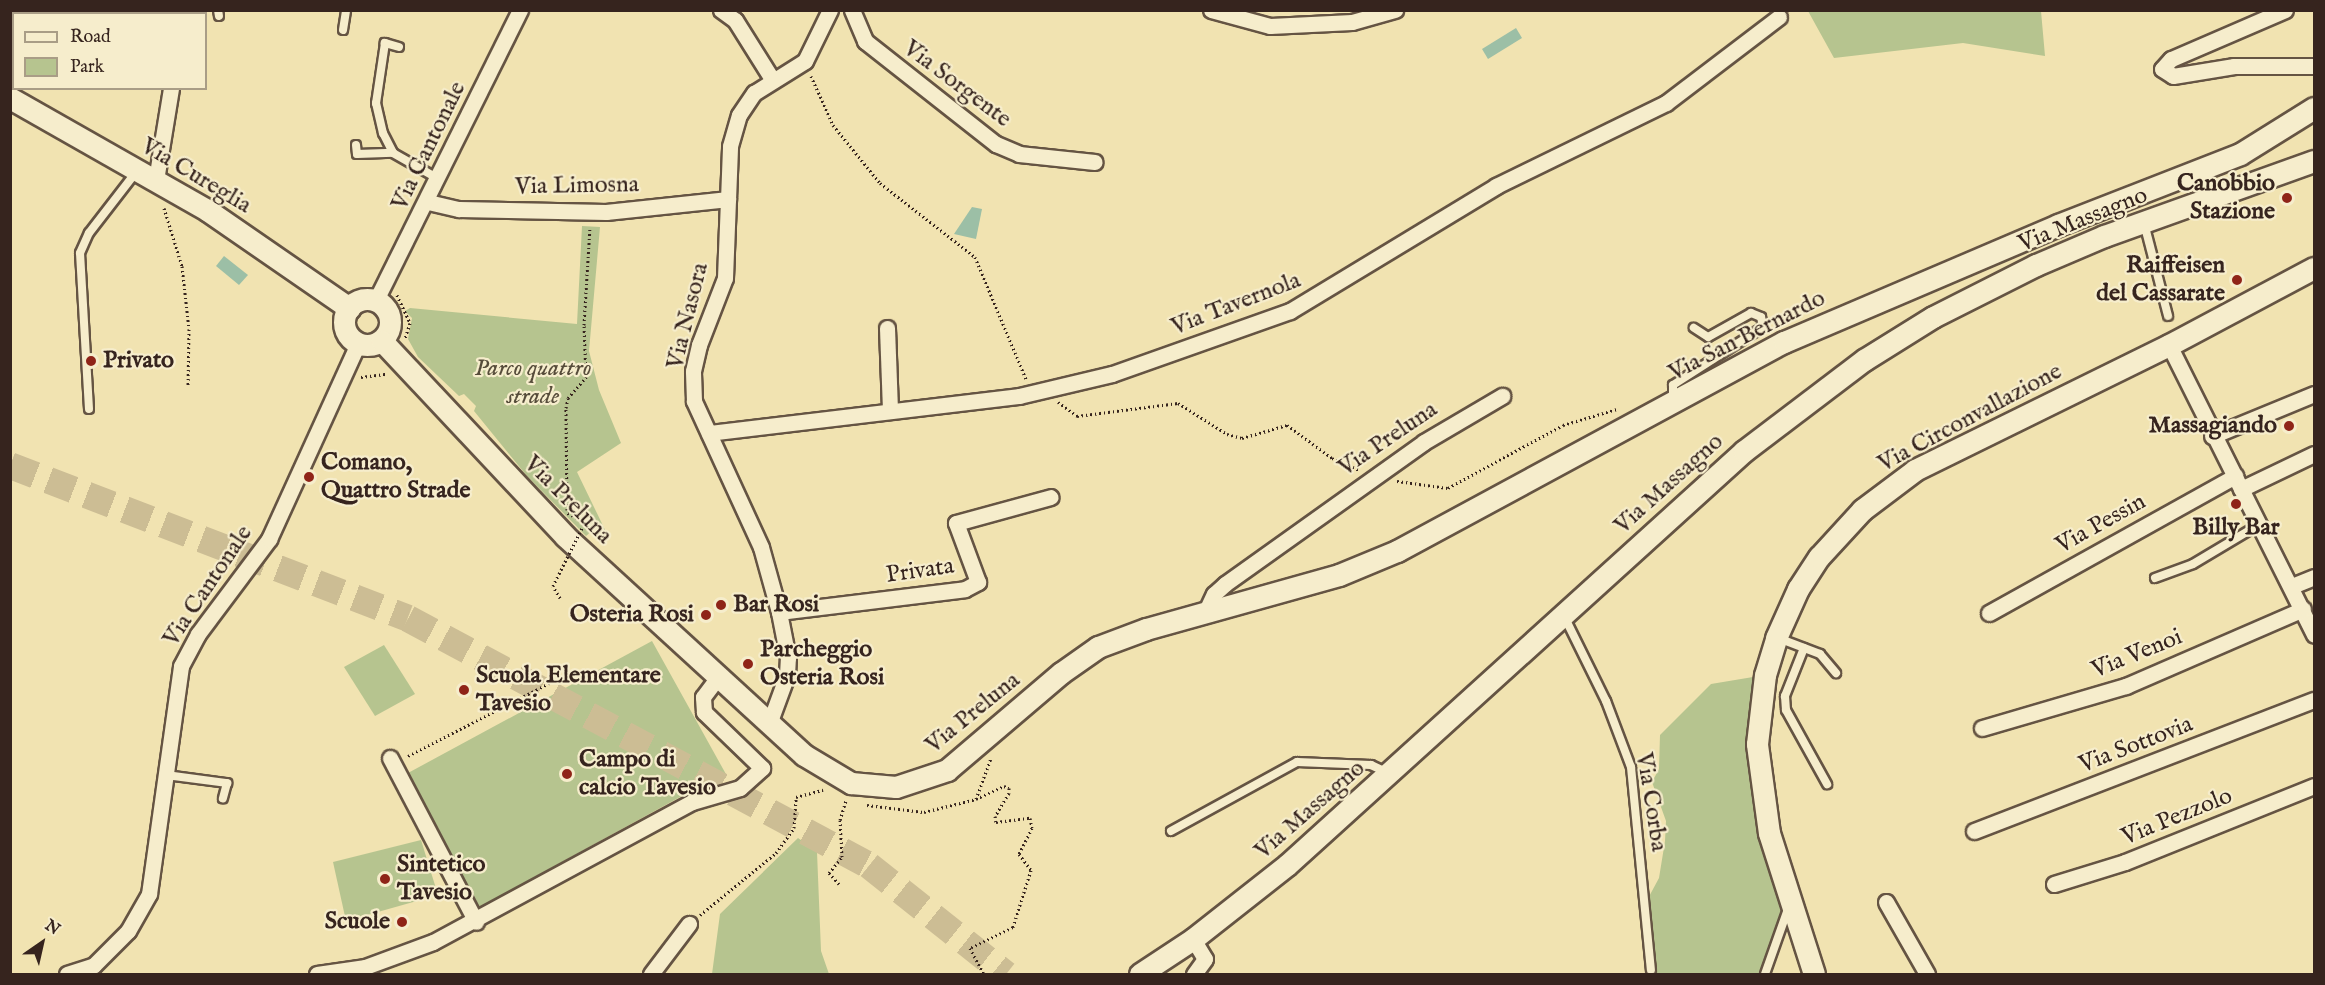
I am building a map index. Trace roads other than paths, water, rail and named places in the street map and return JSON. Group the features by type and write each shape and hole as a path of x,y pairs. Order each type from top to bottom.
{"street":[{"name":"Via Cantonale","path":"376,300 428,202 520,10"},
{"path":"721,10 735,20 772,80"},
{"name":"Via Nasora","path":"769,724 787,675 788,658 780,612 761,547 694,401 693,371 699,345 725,278 730,147 739,115 754,93 805,61 830,10"},
{"name":"Via Sorgente","path":"852,10 865,41 996,144 1019,154 1095,162"},
{"path":"1211,10 1270,26 1352,22 1395,10"},
{"path":"2285,10 2171,59 2162,69 2173,76 2234,66 2314,66"},
{"name":"Via Tavernola","path":"709,433 1018,396 1112,374 1290,311 1496,186 1666,103 1779,17"},
{"path":"156,180 171,90"},
{"name":"Via Cureglia","path":"10,98 207,210 349,308"},
{"name":"Via San Bernardo","path":"1205,613 1318,582 1397,551 1784,342 2240,154 2314,108"},
{"name":"Via Massagno","path":"1140,975 1193,939 1287,865 1390,775 1744,451 1864,360 1979,292 2143,222 2314,161"},
{"name":"Via Limosna","path":"428,202 459,209 592,212 728,199"},
{"path":"2314,268 2169,345 2212,436 2292,586 2314,635"},
{"path":"361,300 376,300 390,319 381,341 370,346 358,344 344,328 349,308 361,300"},
{"path":"887,328 890,411"},
{"name":"Via Preluna","path":"381,341 718,677 804,756 840,779 883,787 920,782 947,770 1061,673 1098,647 1205,613 1214,594 1225,584 1424,442 1502,396"},
{"name":"Via Cantonale","path":"67,975 94,965 128,931 149,894 181,666 198,634 269,539 358,344"},
{"name":"Via Circonvallazione","path":"1814,975 1763,808 1757,744 1765,675 1776,638 1798,589 1819,556 1847,524 1893,485 1957,448 2169,345"},
{"path":"2212,436 2314,394"},
{"name":"Via Pessin","path":"1989,613 2238,483 2314,454"},
{"name":"Privata","path":"780,612 965,589 978,582 956,523 1051,497"},
{"path":"2292,586 2314,577"},
{"name":"Via Venoi","path":"1982,728 2126,686 2303,609"},
{"path":"316,975 382,962 476,921 692,802 740,788 762,768 704,712 703,697 718,677"},
{"name":"Via Sottovia","path":"1974,831 2314,700"},
{"path":"393,760 476,921"},
{"name":"Via Pezzolo","path":"2054,884 2125,862 2314,786"},
{"path":"1886,902 1927,975"},
{"path":"651,975 689,924"},
{"path":"1193,939 1205,959 1194,975"}],"lane":[{"path":"343,30 345,10"},
{"path":"393,153 376,103 385,43 399,47"},
{"path":"356,145 357,154 393,153 439,179"},
{"path":"88,409 80,253 90,233 138,170"},
{"path":"2143,222 2168,316"},
{"path":"1673,402 1673,385 1763,327 1761,317 1751,313 1708,338 1694,328"},
{"path":"2155,578 2193,564 2260,524"},
{"name":"Via Corba","path":"1564,615 1606,701 1631,767 1651,970"},
{"path":"1776,638 1825,658 1836,673"},
{"path":"1804,648 1785,702 1827,784"},
{"path":"1171,831 1297,762 1371,765 1390,775"},
{"path":"166,775 227,783 224,798"},
{"path":"1764,975 1791,902"}],"tunnel":[{"path":"10,465 408,618 869,865 1006,974"}],"place":[{"name":"Canobbio Stazione","path":"2287,198"},
{"name":"Raiffeisen del Cassarate","path":"2237,280"},
{"name":"Privato","path":"91,361"},
{"name":"Massagiando","path":"2289,426"},
{"name":"Comano, Quattro Strade","path":"309,477"},
{"name":"Billy Bar","path":"2236,504"},
{"name":"Bar Rosi","path":"721,605"},
{"name":"Osteria Rosi","path":"706,615"},
{"name":"Parcheggio Osteria Rosi","path":"748,664"},
{"name":"Scuola Elementare Tavesio","path":"464,690"},
{"name":"Campo di calcio Tavesio","path":"567,774"},
{"name":"Sintetico Tavesio","path":"385,879"},
{"name":"Scuole","path":"402,922"}],"park label":[{"name":"Parco quattro strade","path":"533,383"}]}
